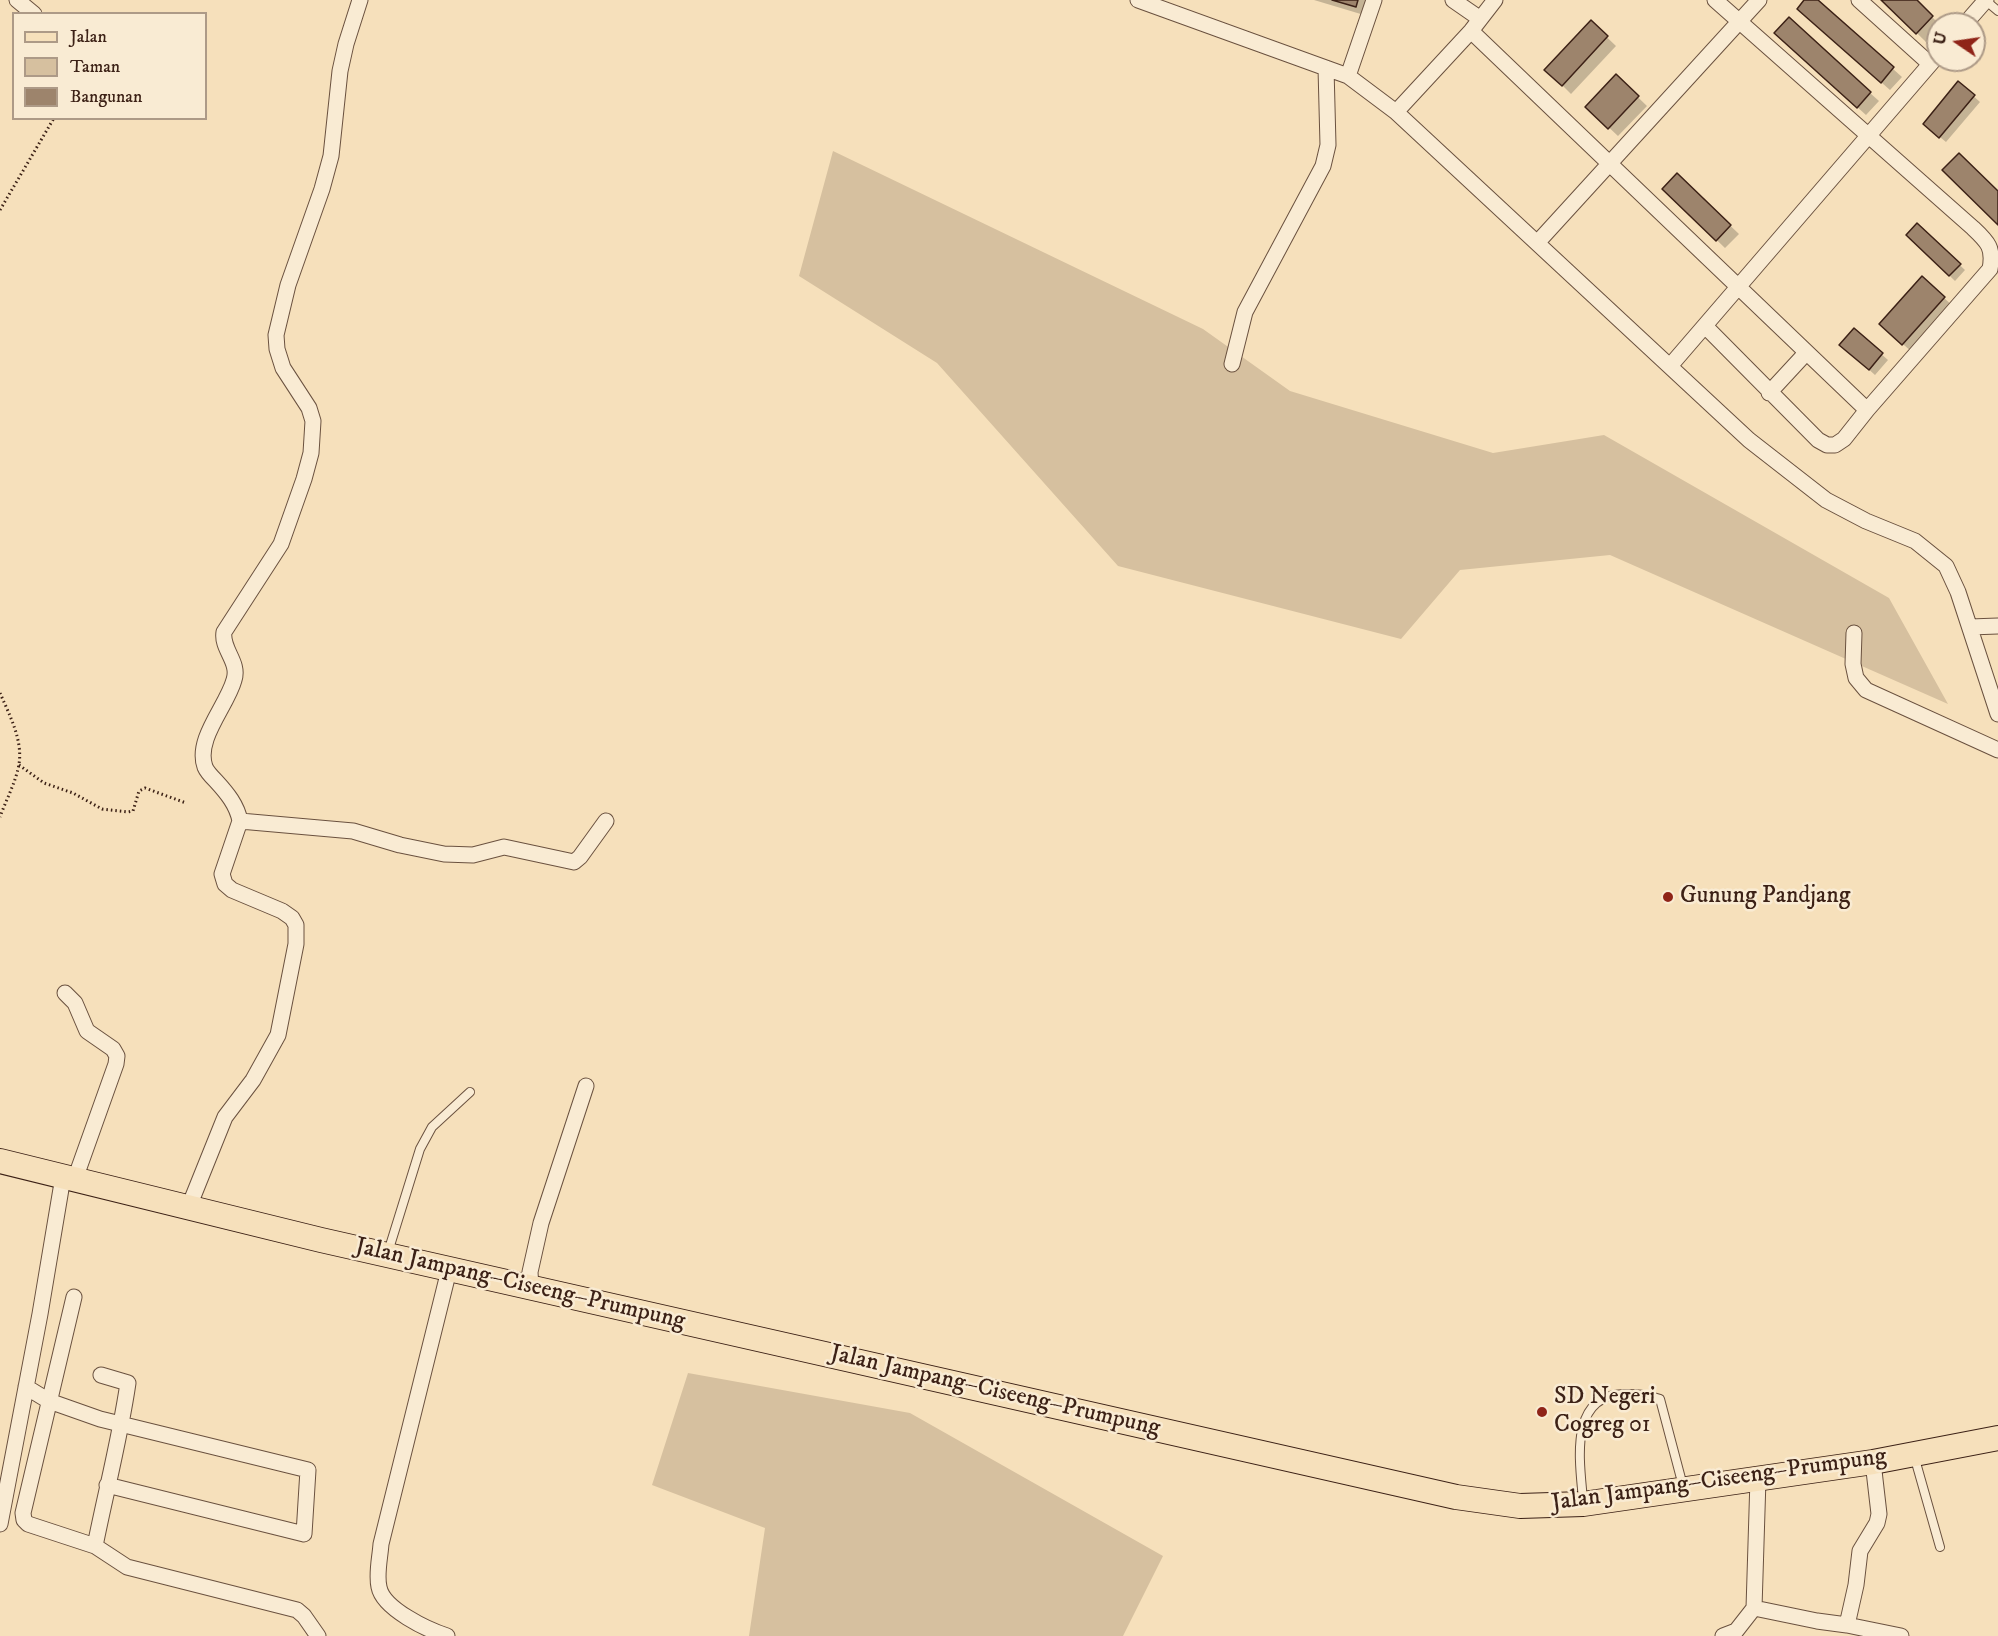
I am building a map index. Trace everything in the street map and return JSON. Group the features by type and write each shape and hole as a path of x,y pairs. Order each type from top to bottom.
{"main road":[{"name":"Jalan Jampang–Ciseeng–Prumpung","path":"0,1161 188,1209 387,1255 1455,1497 1520,1506 1583,1504 1873,1462 1998,1438"}],"street":[{"path":"17,0 32,12"},
{"path":"188,1209 225,1117 253,1080 278,1035 296,944 296,925 292,918 282,911 232,890 225,884 222,874 240,821 230,798 206,770 203,759 208,736 234,681 235,665 224,643 224,632 281,544 311,453 313,421 311,414 283,368 276,335 288,285 322,189 331,156 340,71 360,0"},
{"path":"1138,0 1348,76 1396,112 1749,440 1826,500 1866,521 1915,541 1931,553 1946,566 1958,592 1998,714"},
{"path":"1348,76 1374,0"},
{"path":"1453,0 1609,164 1867,410"},
{"path":"1396,112 1495,0"},
{"path":"1704,326 1812,435 1827,445 1835,445 1844,439 1990,269 1992,259 1992,252 1983,237 1715,0"},
{"path":"1537,243 1759,0"},
{"path":"1859,0 1926,54"},
{"path":"1975,12 1985,0"},
{"path":"1232,364 1245,312 1323,166 1328,145 1326,68"},
{"path":"1670,366 1926,69"},
{"path":"1769,393 1806,353"},
{"path":"1970,627 1998,626"},
{"path":"1854,633 1853,664 1856,678 1866,690 1998,750"},
{"path":"240,821 353,831 400,845 444,854 473,855 504,847 574,862 606,821"},
{"path":"0,1524 40,1314 69,1178 117,1064 117,1056 113,1049 87,1031 75,1003 65,993"},
{"path":"531,1288 530,1272 541,1224 586,1086"},
{"path":"439,1635 387,1602 379,1586 379,1572 381,1544 449,1269"},
{"path":"74,1297 23,1513 24,1520 28,1524 95,1546 128,1567 297,1610 318,1636"},
{"path":"95,1546 122,1425 128,1383 101,1375"},
{"path":"26,1387 49,1401 100,1419 308,1470 304,1534 107,1485"},
{"path":"1847,1625 1856,1585 1860,1551 1877,1523 1879,1514 1873,1462"},
{"path":"1723,1636 1736,1631 1754,1608 1758,1479"},
{"path":"1754,1608 1901,1636"}],"lane":[{"path":"1985,0 1998,11"},
{"path":"387,1255 420,1149 432,1127 470,1092"},
{"path":"1583,1504 1579,1441 1585,1416 1599,1402 1615,1394 1647,1394 1660,1399 1684,1490"},
{"path":"1914,1455 1940,1547"}],"path":[{"path":"0,210 53,120"},
{"path":"0,693 14,726 19,765 0,817"},
{"path":"19,765 44,783 73,793 102,809 133,811 139,791 145,788 186,803"}],"green space":[{"path":"833,151 1203,329 1290,391 1493,453 1604,435 1889,598 1948,704 1610,555 1460,570 1401,639 1118,566 937,363 799,276"},
{"path":"688,1373 910,1413 1163,1556 1123,1636 749,1636 765,1528 652,1485"}],"building":[{"path":"1332,0 1358,0 1356,7"},
{"path":"1804,0 1818,0 1894,67 1881,83 1797,9"},
{"path":"1881,0 1917,0 1929,12 1926,12 1926,23 1916,34"},
{"path":"1789,17 1871,92 1857,108 1774,33"},
{"path":"1591,20 1608,36 1562,86 1544,70"},
{"path":"1616,74 1639,96 1608,129 1585,107"},
{"path":"1958,81 1975,95 1939,138 1923,124"},
{"path":"1959,153 1998,191 1998,225 1942,170"},
{"path":"1677,173 1731,225 1716,241 1662,189"},
{"path":"1917,223 1961,264 1949,276 1906,235"},
{"path":"1922,276 1945,297 1902,345 1879,324"},
{"path":"1854,328 1883,353 1869,370 1839,345"}],"place":[{"name":"Gunung Pandjang","path":"1668,897"},
{"name":"SD Negeri Cogreg 01","path":"1542,1412"}]}
